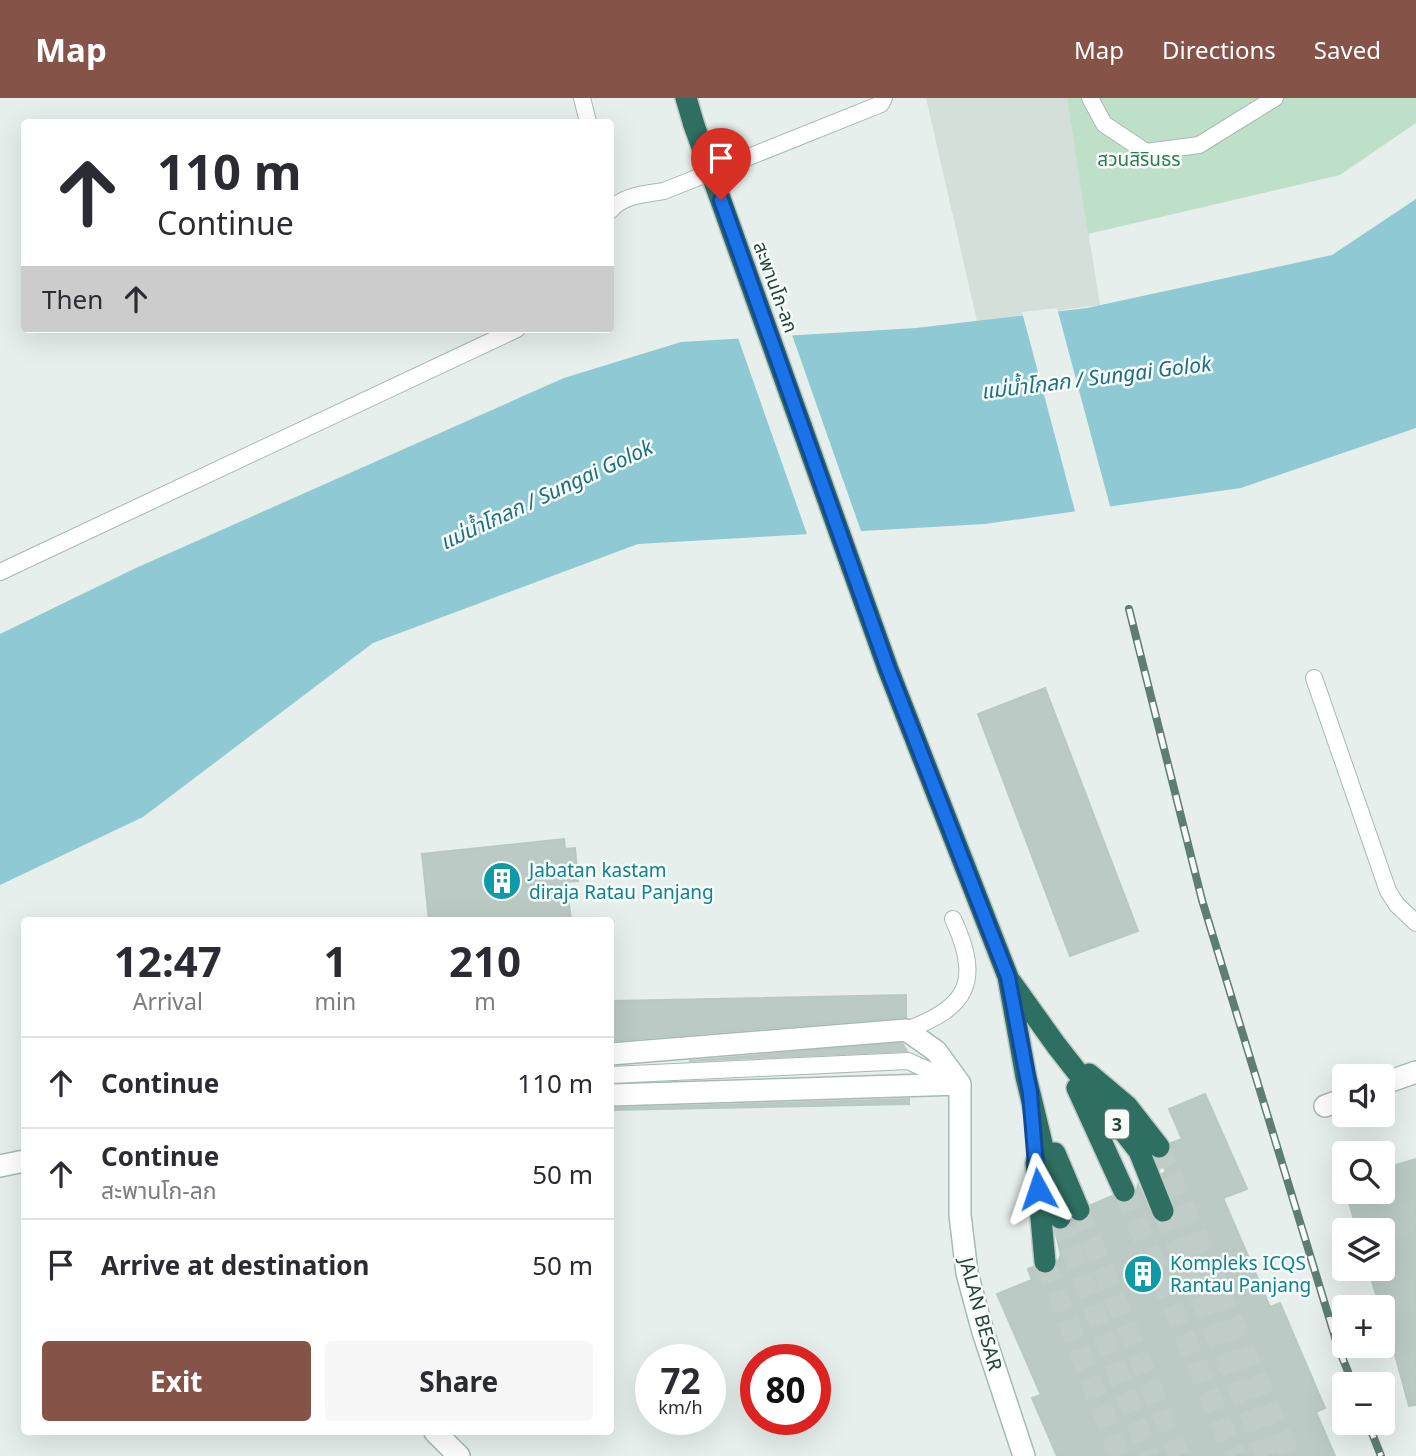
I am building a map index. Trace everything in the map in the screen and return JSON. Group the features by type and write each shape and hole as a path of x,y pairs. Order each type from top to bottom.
{"highway":[{"name":"สะพานโก-ลก","path":"686,98 888,669 1008,977"},
{"name":"3","path":"1008,977 1056,1045 1139,1152 1163,1212"},
{"name":"3","path":"1008,977 1030,1093 1045,1262"},
{"name":"3","path":"1056,1045 1127,1106 1159,1147"},
{"name":"3","path":"1056,1045 1099,1131 1124,1191"},
{"name":"3","path":"1030,1093 1070,1214"}],"main road":[{"path":"614,1054 906,1030 936,1051 960,1084"},
{"path":"1395,1079 1416,1072"},
{"path":"614,1095 960,1084"},
{"name":"JALAN BESAR","path":"960,1084 960,1215 967,1273 983,1332 1024,1456"},
{"path":"0,1166 21,1162"},
{"path":"438,1435 459,1456"}],"lane":[{"path":"582,98 587,119"},
{"path":"614,208 625,200 664,191 869,109 881,104 884,98"},
{"path":"1090,98 1104,124 1146,152 1199,145 1275,98"},
{"path":"0,572 508,333"},
{"path":"1314,677 1388,891 1397,905 1416,923"},
{"path":"906,1030 944,1014 956,1005 965,984 967,966 962,939 953,919"},
{"path":"614,1075 908,1061 960,1084"}],"shaded area":[{"path":"926,98 1067,98 1100,305 977,321"}],"green space":[{"name":"สวนสิรินธร","path":"1067,98 1416,98 1416,123 1340,175 1088,234"}],"water":[{"name":"แม่น้ำโกลก / Sungai Golok","path":"1416,199 1416,428 1241,488 985,524 638,544 373,643 143,817 0,885 0,634 138,567 564,378 681,342 916,328 1087,308 1332,255"}],"pier":[{"path":"1057,308 1111,510 1076,515 1022,312"},
{"path":"791,332 862,534 808,537 737,335"}],"building":[{"path":"1045,688 1138,931 1070,956 978,714"},
{"name":"Jabatan kastam diraja Ratau Panjang","path":"564,839 565,849 575,848 578,881 566,882 571,917 429,917 422,854"},
{"path":"906,995 906,1017 614,1041 614,1001"},
{"path":"902,1043 907,1051 689,1061"},
{"name":"Kompleks ICQS Rantau Panjang","path":"1205,1094 1247,1189 1223,1198 1270,1307 1280,1303 1325,1408 1316,1412 1335,1456 1057,1456 1032,1398 1041,1395 997,1294 1032,1280 1028,1269 1033,1267 1040,1274 1053,1272 1061,1255 1055,1230 1064,1231 1073,1221 1085,1222 1092,1212 1091,1205 1112,1196 1117,1202 1129,1203 1135,1198 1138,1185 1154,1221 1162,1224 1173,1220 1175,1207 1162,1174 1166,1172 1161,1160 1171,1153 1171,1143 1182,1139 1169,1109"},
{"path":"909,1099 909,1104 614,1108"},
{"path":"1416,1159 1416,1405 1409,1406 1395,1355 1395,1295 1376,1295 1372,1281 1395,1281 1395,1218 1354,1218 1349,1204 1395,1204 1395,1165"}],"tunnel":[{"path":"1159,1147 1290,1456"},
{"path":"1124,1191 1235,1456"},
{"path":"1079,1210 1179,1456"},
{"path":"1163,1211 1267,1456"},
{"path":"1060,1218 1149,1456"},
{"path":"1045,1262 1120,1456"}],"railway":[{"path":"1129,609 1202,900 1338,1347 1348,1372"},
{"path":"1373,1435 1381,1456"}],"place":[{"name":"Jabatan kastam diraja Ratau Panjang","path":"502,881"},
{"name":"Kompleks ICQS Rantau Panjang","path":"1143,1274"}],"route":[{"path":"721,200 888,669 1008,977 1030,1093 1038,1189"}]}
